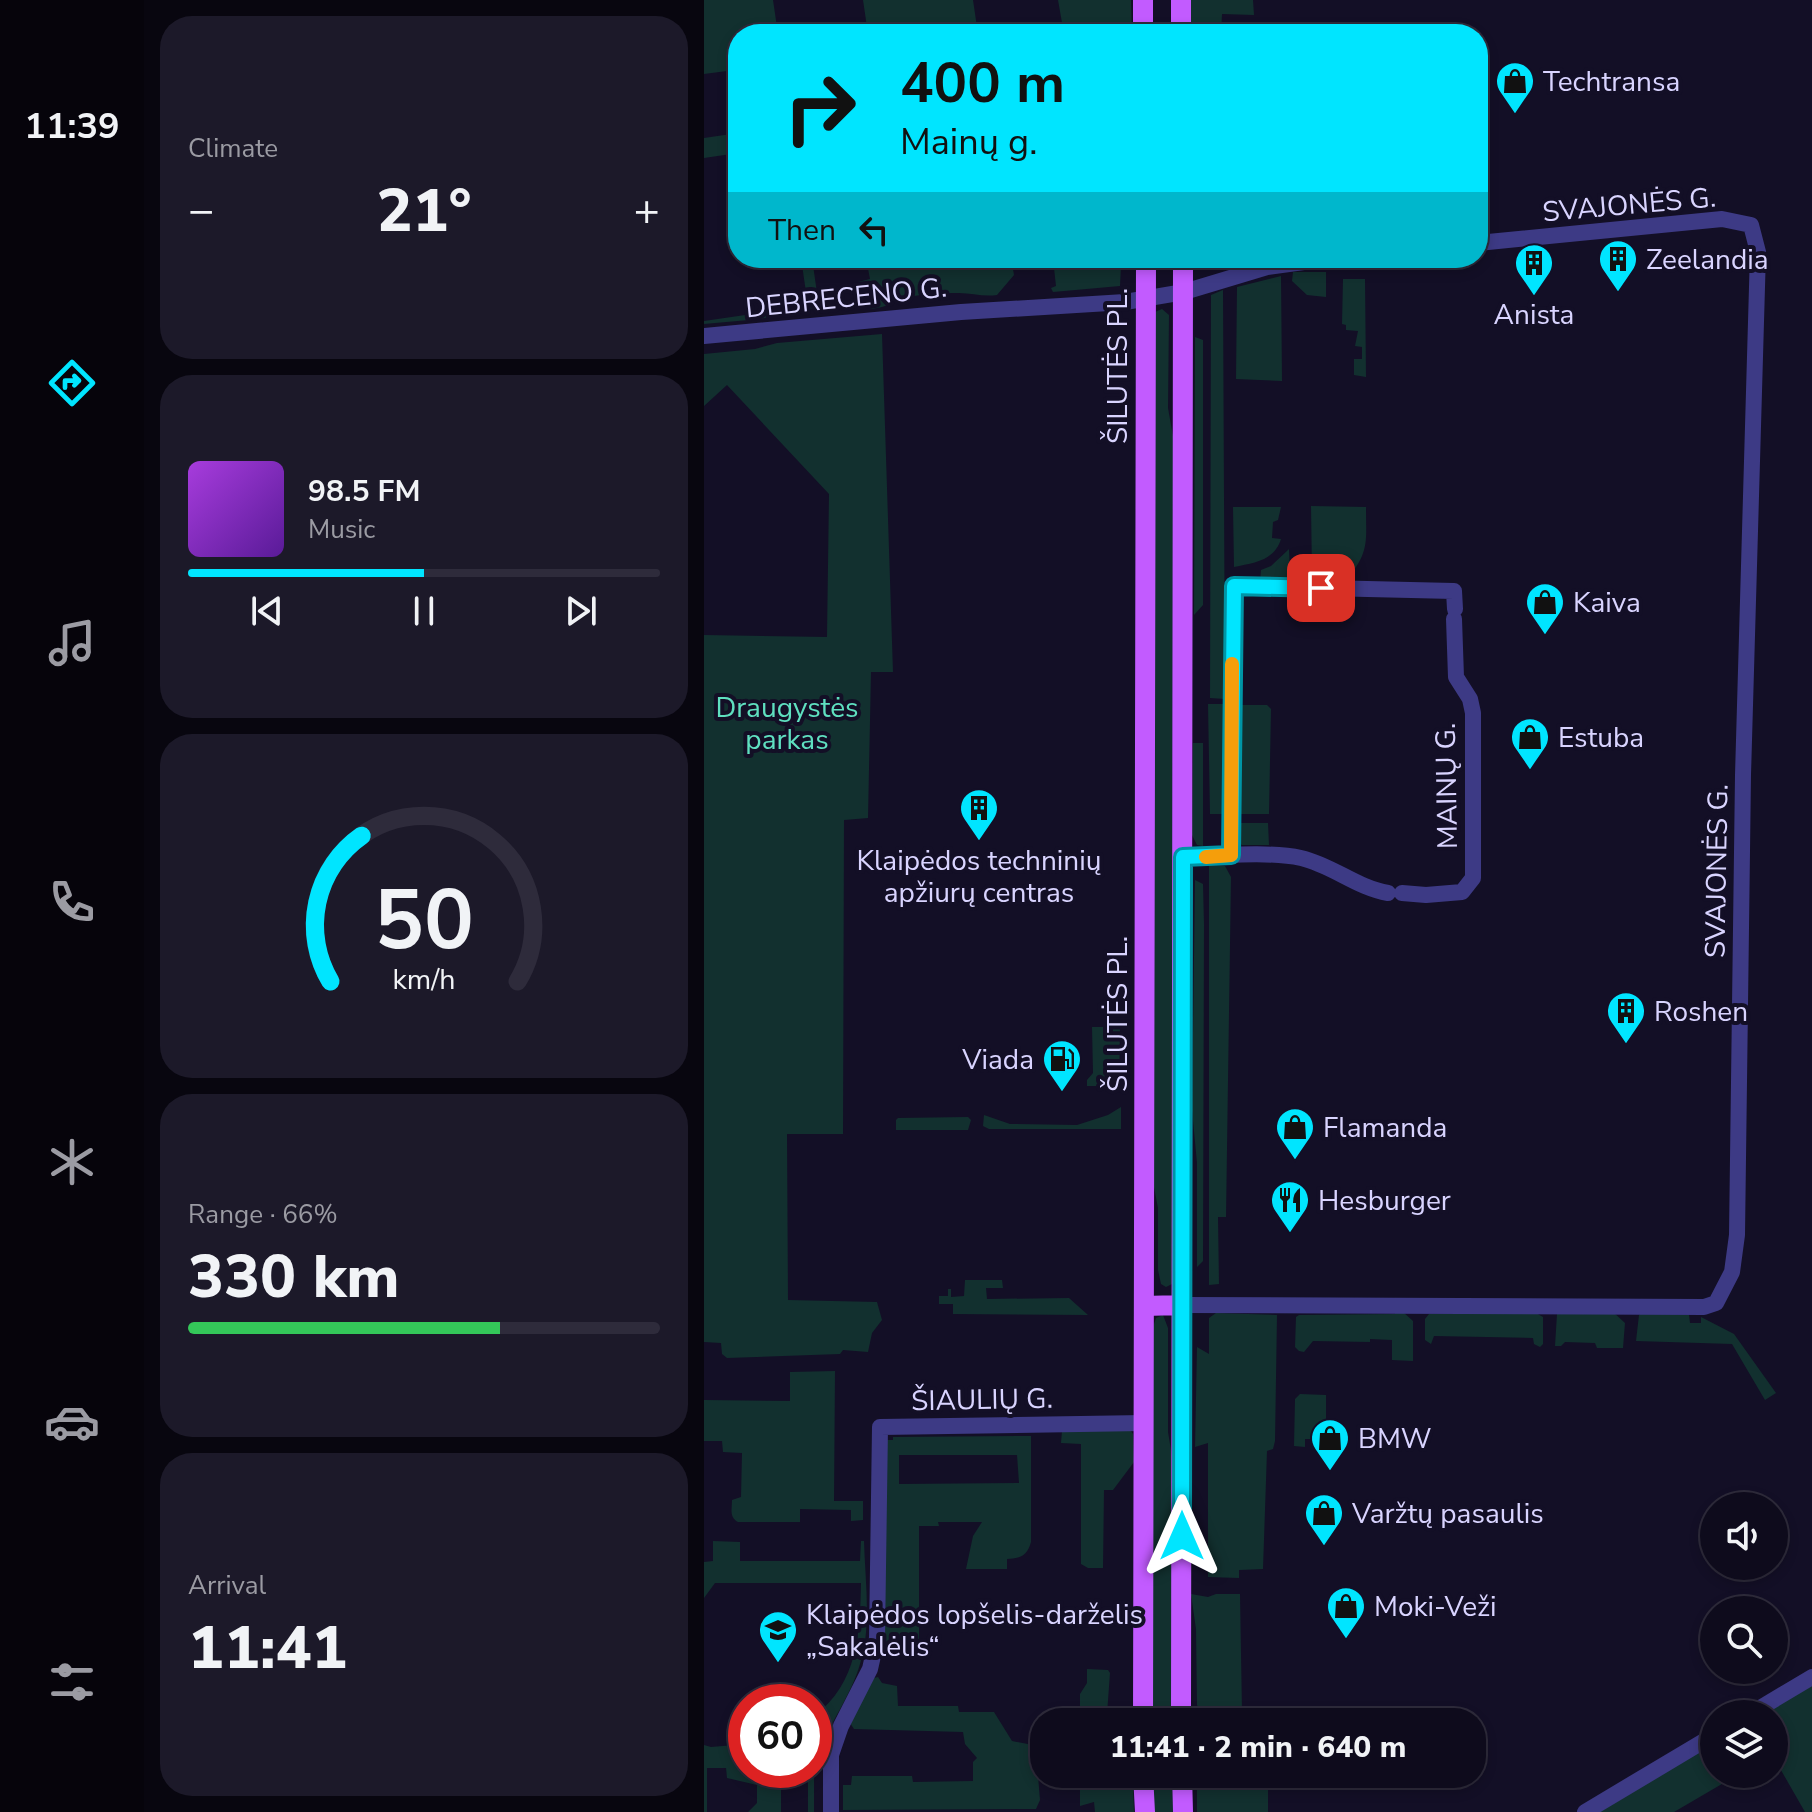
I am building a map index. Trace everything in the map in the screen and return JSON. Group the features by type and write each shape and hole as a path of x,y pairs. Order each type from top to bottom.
{"main road":[{"path":"1143,0 1143,24"},
{"path":"1181,0 1181,24"},
{"name":"ŠILUTĖS PL.","path":"1143,1708 1146,268"},
{"path":"1181,1708 1183,268"},
{"path":"1144,1306 1182,1305"},
{"path":"1144,1788 1145,1812"},
{"path":"1182,1788 1183,1812"}],"street":[{"name":"SVAJONĖS G.","path":"1182,1305 1704,1307 1716,1303 1732,1272 1737,1235 1743,775 1758,252 1751,225 1722,219 1488,242"},
{"path":"1184,292 1264,268"},
{"name":"DEBRECENO G.","path":"704,336 961,312 1146,299 1184,292"},
{"name":"MAINŲ G.","path":"1183,857 1282,855 1302,858 1370,888 1426,895 1462,892 1473,878 1473,713 1470,699 1456,677 1454,591 1234,586 1231,855"},
{"name":"ŠIAULIŲ G.","path":"831,1812 831,1755 841,1726 870,1669 877,1638 880,1427 1144,1423"},
{"path":"1773,1700 1812,1677"},
{"path":"1585,1812 1700,1743"}],"green space":[{"path":"704,0 773,0 777,24 728,24 728,77 727,71 704,74"},
{"path":"863,0 973,0 977,24 867,24"},
{"path":"1058,0 1131,0 1132,24 1062,24"},
{"path":"1189,0 1253,0 1254,15 1222,14 1222,24 1190,24"},
{"path":"728,134 728,154 704,158 704,138"},
{"path":"802,268 813,268 819,307 760,319 704,324 704,321 808,306"},
{"path":"868,268 1013,268 1014,275 997,295 920,295 867,308 861,305 858,282 870,279"},
{"path":"1054,268 1121,268 1120,286 1053,292 1051,288 1056,286"},
{"path":"1293,272 1326,272 1326,297 1307,295 1292,281"},
{"path":"1281,276 1282,381 1236,379 1237,287"},
{"path":"1343,279 1365,279 1366,377 1354,375 1354,359 1362,359 1362,347 1355,346 1358,331 1346,330 1346,325 1342,324"},
{"path":"1223,290 1225,699 1210,698 1211,295"},
{"path":"1162,309 1169,315 1168,408 1173,436 1172,1284 1166,1287 1161,1284 1158,1270 1158,1208 1153,1182 1155,312"},
{"name":"Draugystės parkas","path":"882,334 893,672 871,672 868,818 844,820 843,1134 787,1134 788,1300 877,1302 882,1320 872,1333 868,1352 843,1350 840,1354 727,1358 722,1354 721,1343 704,1342 704,635 827,637 829,494 727,385 704,406 704,354 755,349 777,343"},
{"path":"1195,337 1203,340 1203,605 1194,615"},
{"path":"1311,506 1366,507 1365,547 1358,563 1344,582 1260,582 1261,570 1271,566 1289,549 1290,574 1312,574"},
{"path":"1233,507 1281,507 1278,520 1273,522 1272,538 1281,539 1274,552 1256,562 1234,567"},
{"path":"1208,704 1226,704 1225,814 1210,814"},
{"path":"1238,705 1267,705 1271,709 1269,814 1238,814"},
{"path":"1193,743 1203,743 1203,846 1197,845 1192,835"},
{"path":"1237,823 1268,823 1269,845 1242,845 1238,842"},
{"path":"1209,865 1225,866 1231,877 1226,1217 1218,1217 1219,1284 1209,1285"},
{"path":"1195,880 1203,884 1204,925 1203,1261 1197,1267 1197,1163 1192,1110"},
{"path":"1092,1027 1120,1027 1119,1086 1087,1086 1087,1080 1093,1073"},
{"path":"1121,1107 1121,1129 989,1129 983,1126 984,1115 1010,1124 1077,1125 1108,1115"},
{"path":"968,1117 971,1120 968,1130 896,1130 898,1118"},
{"path":"965,1280 1002,1280 1003,1288 986,1288 987,1299 1069,1298 1088,1315 953,1314 953,1304 939,1304 939,1296 948,1296 948,1289 951,1289 951,1297 964,1296"},
{"path":"1612,1311 1625,1323 1623,1348 1597,1348 1595,1343 1565,1342 1555,1346 1557,1314"},
{"path":"1403,1312 1413,1321 1413,1361 1392,1360 1392,1340 1313,1341 1304,1352 1295,1347 1296,1317 1299,1315"},
{"path":"1643,1312 1689,1315 1690,1323 1701,1323 1701,1317 1734,1334 1776,1393 1765,1400 1732,1344 1636,1341 1639,1315"},
{"path":"1216,1313 1277,1315 1275,1441 1273,1449 1267,1451 1263,1569 1239,1570 1239,1578 1208,1577 1208,1443 1195,1447 1197,1347 1209,1354 1209,1318"},
{"path":"1536,1313 1543,1317 1543,1344 1540,1347 1534,1344 1533,1338 1434,1336 1431,1344 1425,1340 1425,1319 1429,1314"},
{"path":"1163,1315 1168,1328 1168,1432 1173,1462 1172,1708 1152,1708 1153,1327 1156,1318"},
{"path":"835,1371 834,1501 863,1501 863,1520 851,1521 851,1510 800,1509 800,1522 738,1522 732,1515 732,1500 741,1497 742,1453 723,1452 722,1441 704,1441 704,1400 790,1401 790,1372"},
{"path":"1300,1394 1326,1395 1326,1439 1305,1439 1305,1447 1294,1446 1295,1399"},
{"path":"1062,1431 1131,1431 1133,1434 1134,1462 1113,1490 1104,1490 1103,1568 1088,1568 1081,1564 1081,1444 1061,1443"},
{"path":"1031,1436 1031,1542 1023,1555 1007,1559 1007,1569 966,1569 973,1536 982,1522 938,1522 939,1526 919,1526 919,1647 913,1649 912,1658 901,1657 881,1648 886,1440 893,1440 893,1437","holes":["899,1455 1017,1455 1019,1483 899,1484"]},
{"path":"713,1541 740,1542 740,1561 860,1561 861,1541 864,1541 867,1603 864,1649 851,1687 832,1723 832,1699 840,1689 854,1656 861,1583 715,1583 704,1598 704,1562 713,1561"},
{"path":"1191,1594 1208,1597 1240,1594 1242,1708 1198,1708 1196,1629"},
{"path":"1087,1669 1108,1670 1107,1708 1080,1708 1080,1694 1087,1683"},
{"path":"874,1678 897,1686 898,1706 958,1706 959,1712 994,1712 1012,1741 1030,1744 1030,1788 1039,1788 1040,1800 1036,1809 843,1810 843,1785 851,1785 852,1776 912,1776 913,1782 973,1781 973,1762 977,1758 965,1744 963,1732 854,1729 850,1723"},
{"path":"1812,1684 1812,1812 1805,1812 1788,1782 1788,1700 1785,1700"},
{"path":"704,1745 728,1746 728,1778 726,1768 707,1768 707,1812 704,1812"},
{"path":"1700,1750 1700,1788 1715,1788 1674,1812 1596,1812"},
{"path":"757,1788 781,1788 781,1812 748,1812 757,1803"},
{"path":"808,1788 814,1788 814,1812 808,1812"},
{"path":"1080,1788 1133,1788 1134,1812 1095,1812 1094,1802 1080,1806"},
{"path":"1153,1788 1172,1788 1173,1812 1153,1812"},
{"path":"1197,1788 1268,1788 1268,1812 1197,1812"}],"slow traffic":[{"path":"1206,857 1231,855 1232,664"}],"place":[{"name":"Techtransa","path":"1515,115"},
{"name":"Zeelandia","path":"1618,293"},
{"name":"Anista","path":"1534,297"},
{"name":"Kaiva","path":"1545,636"},
{"name":"Estuba","path":"1530,771"},
{"name":"Klaipėdos techninių apžiurų centras","path":"979,842"},
{"name":"Roshen","path":"1626,1045"},
{"name":"Viada","path":"1062,1093"},
{"name":"Flamanda","path":"1295,1161"},
{"name":"Hesburger","path":"1290,1234"},
{"name":"BMW","path":"1330,1472"},
{"name":"Varžtų pasaulis","path":"1324,1547"},
{"name":"Moki-Veži","path":"1346,1640"},
{"name":"Klaipėdos lopšelis-darželis „Sakalėlis“","path":"778,1664"}],"route":[{"path":"1182,1536 1183,857 1231,855 1234,586 1321,588"}]}
